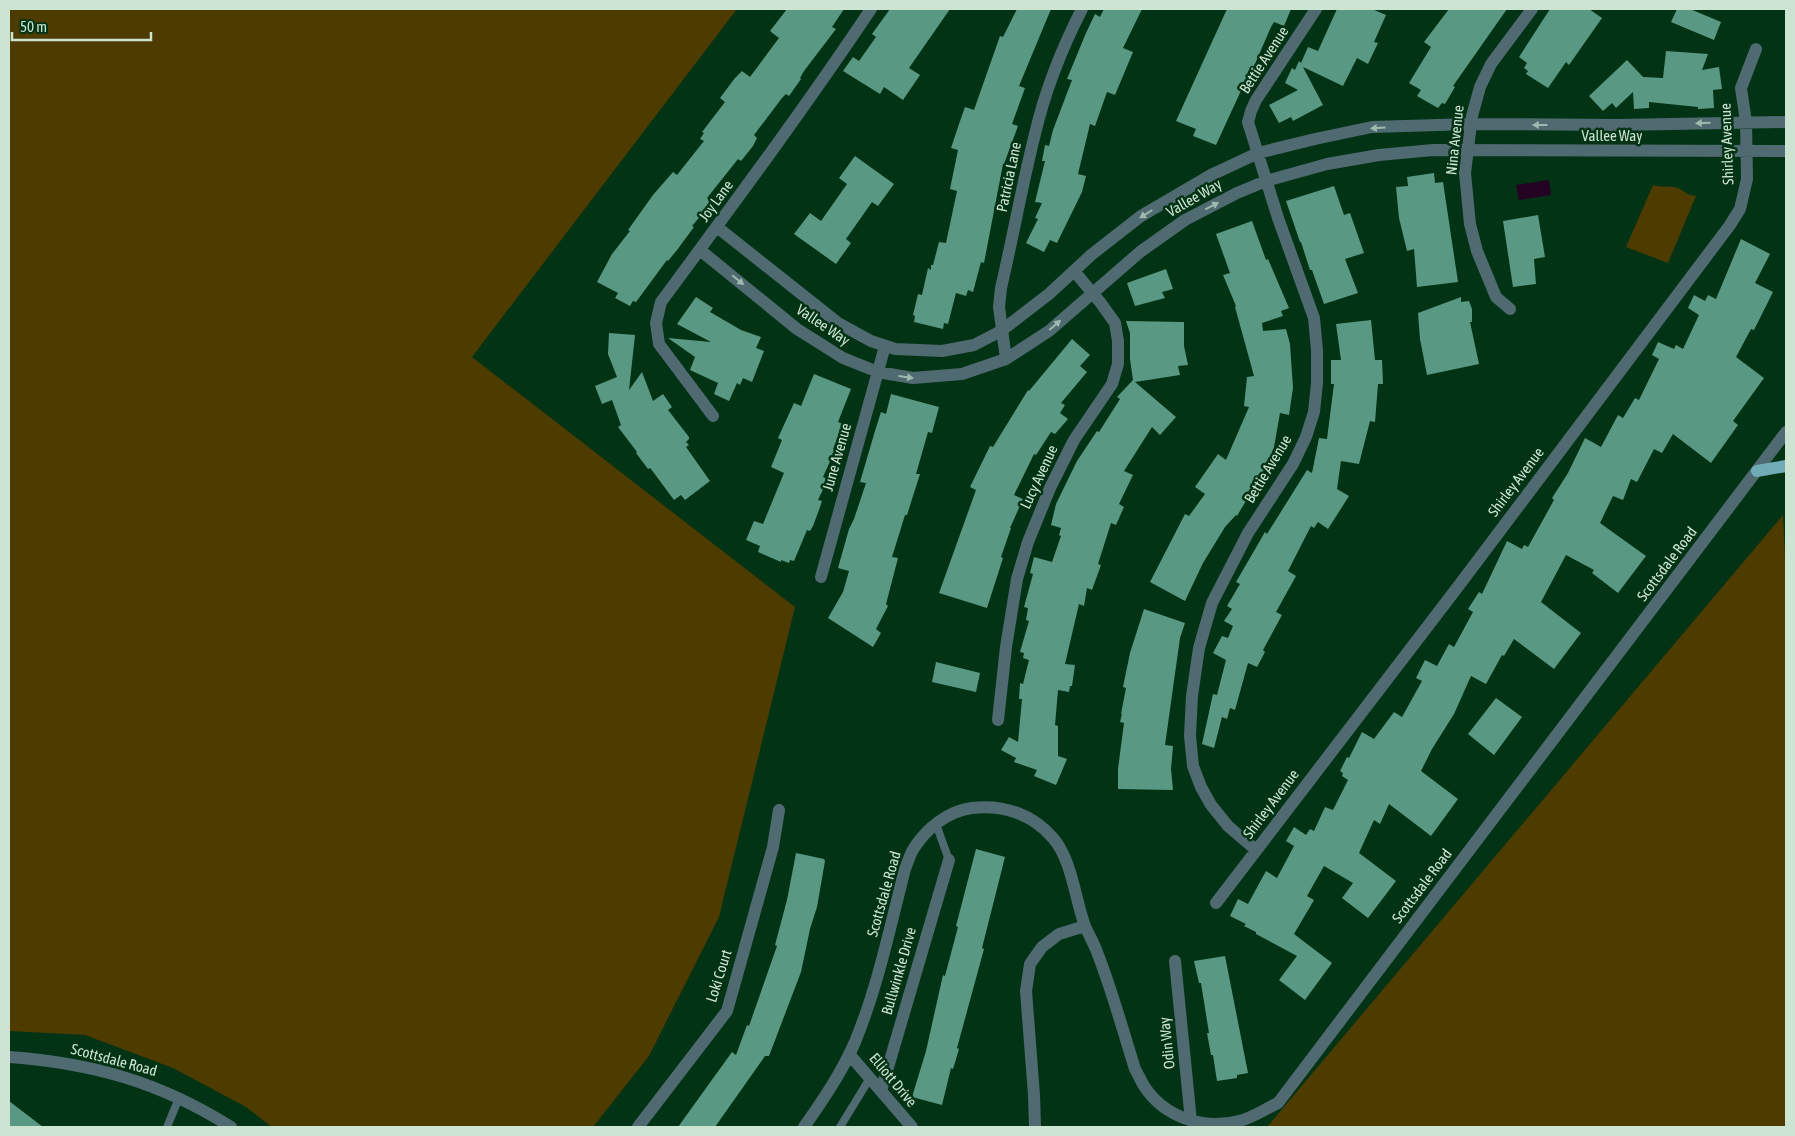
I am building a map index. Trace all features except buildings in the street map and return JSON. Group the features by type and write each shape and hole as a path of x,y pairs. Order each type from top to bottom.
{"main road":[{"path":"1758,471 1786,466"}],"street":[{"name":"Joy Lane","path":"713,416 659,344 656,323 661,302 833,66 871,9"},
{"name":"Patricia Lane","path":"1006,359 999,307 1001,288 1035,133 1052,80 1082,9"},
{"name":"Bettie Avenue","path":"1256,850 1228,826 1211,806 1201,787 1193,766 1190,736 1192,696 1199,648 1212,603 1248,533 1293,464 1306,437 1314,412 1317,383 1314,318 1278,218 1248,122 1250,111 1316,9"},
{"name":"Nina Avenue","path":"1510,309 1496,297 1477,251 1470,224 1466,173 1474,103 1492,64 1532,9"},
{"name":"Shirley Avenue","path":"1216,903 1460,584 1740,210 1747,179 1746,122 1741,88 1756,49"},
{"name":"Vallee Way","path":"717,227 838,322 871,341 895,349 942,351 974,345 1001,331 1141,216 1212,175 1258,153 1372,128 1471,124 1618,125 1786,122"},
{"name":"Vallee Way","path":"700,250 797,329 843,358 878,372 913,378 962,374 1006,359 1049,331 1140,252 1185,220 1237,193 1266,181 1327,164 1379,155 1433,150 1786,152"},
{"name":"Lucy Avenue","path":"998,720 1006,647 1016,589 1028,542 1050,488 1074,440 1112,384 1118,364 1118,341 1114,323 1093,293 1074,271"},
{"name":"June Avenue","path":"821,577 885,346"},
{"name":"Scottsdale Road","path":"804,1127 828,1092 849,1054 872,998 905,869 914,848 928,830 945,817 966,809 984,806 1004,808 1024,814 1041,826 1054,839 1064,855 1085,926 1095,948 1135,1069 1144,1086 1156,1100 1172,1113 1191,1121 1221,1124 1241,1121 1278,1103 1786,432"},
{"name":"Loki Court","path":"638,1127 727,1011 773,847 779,810"},
{"name":"Bullwinkle Drive","path":"881,1091 949,860"},
{"path":"1035,1127 1026,991 1030,964 1042,947 1059,934 1085,926"},
{"name":"Odin Way","path":"1175,961 1191,1121"},
{"name":"Elliott Drive","path":"849,1054 912,1127"},
{"name":"Scottsdale Road","path":"9,1057 39,1059 90,1067 133,1079 179,1098 209,1113 231,1127"}],"lane":[{"path":"936,824 949,860"},
{"path":"840,1127 870,1078"},
{"path":"167,1127 179,1098"}],"shaded area":[{"path":"9,9 737,9 472,357 795,607 719,917 649,1056 593,1127 272,1127 246,1107 173,1068 85,1035 9,1031"},
{"path":"1549,180 1551,195 1519,200 1516,185"},
{"path":"1653,185 1675,187 1696,196 1668,263 1626,247"},
{"path":"1783,515 1786,578 1786,1127 1267,1127"}]}
